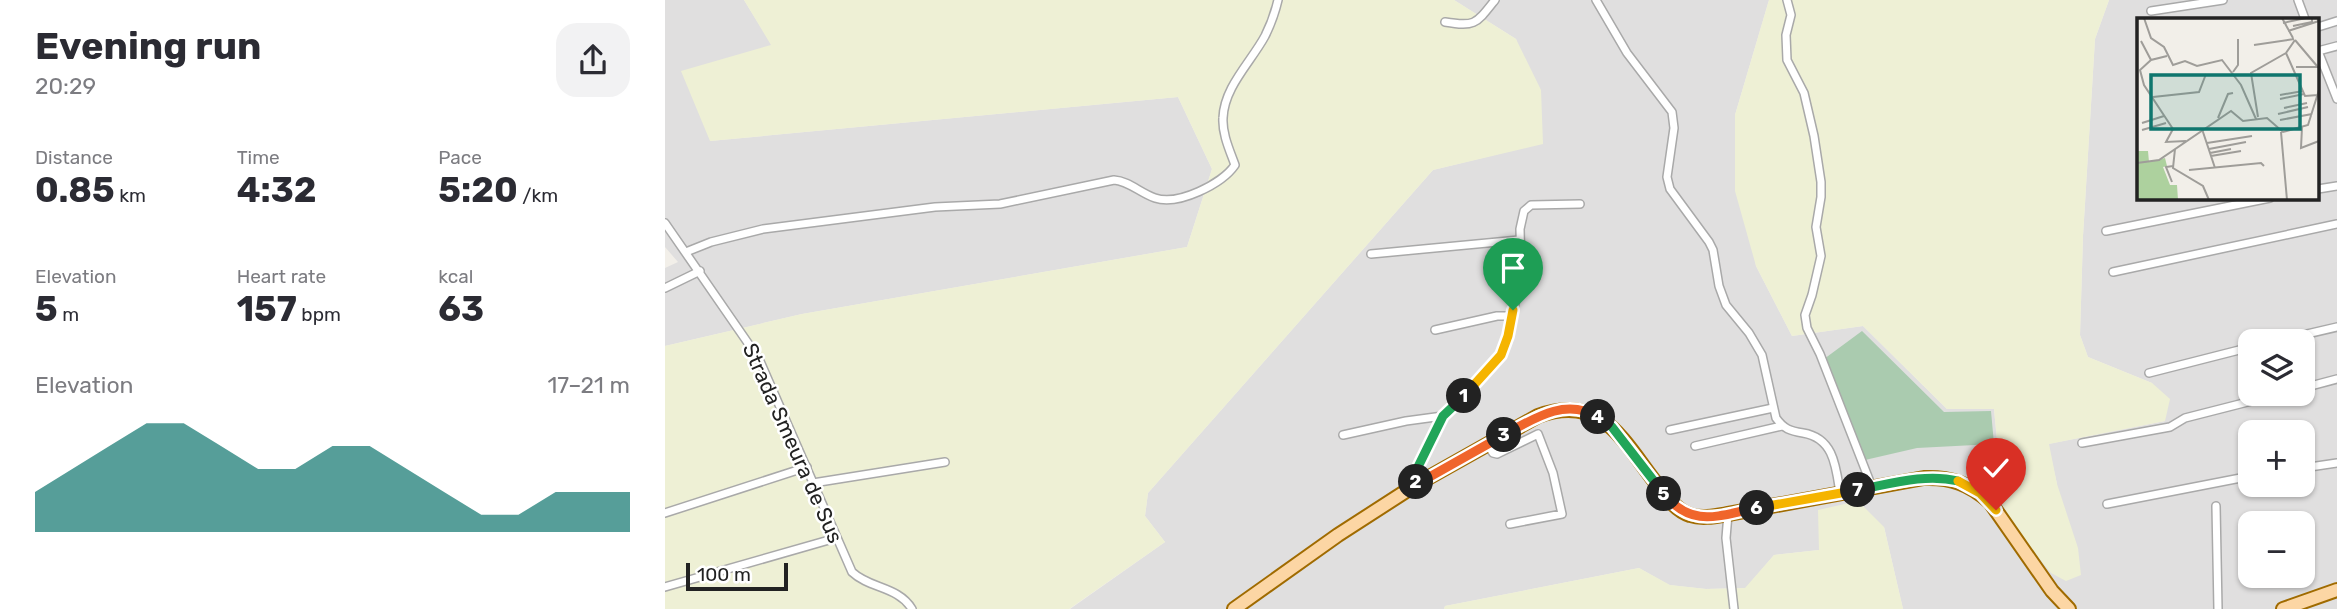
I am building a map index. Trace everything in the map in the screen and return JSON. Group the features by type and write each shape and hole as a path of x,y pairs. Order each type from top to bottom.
{"main road":[{"path":"1235,609 1338,535 1417,484 1538,416 1557,409 1575,408 1595,414 1612,427 1666,496 1681,510 1697,517 1939,478 1960,482 1990,502 2052,591 2069,609"},
{"path":"2283,609 2337,590"}],"street":[{"path":"686,252 711,242 762,229 935,207 1000,204 1114,180 1125,182 1159,200 1180,198 1200,190 1223,178 1235,165 1224,131 1224,106 1264,38 1278,0"},
{"path":"1445,22 1473,24 1479,21 1495,0"},
{"path":"1596,0 1627,53 1671,111 1674,128 1667,177 1670,189 1713,250 1725,304 1749,333 1762,355 1773,408 1782,426 1790,431 1815,436 1830,448 1840,493"},
{"path":"1787,0 1791,15 1786,35 1787,60 1804,93 1821,182 1816,227 1821,256 1805,315 1807,328 1820,354 1872,487"},
{"path":"2151,11 2223,0"},
{"path":"2298,0 2305,18"},
{"path":"2319,27 2337,21"},
{"path":"2319,51 2337,46"},
{"path":"2319,54 2337,99"},
{"path":"2319,189 2337,186"},
{"path":"2106,231 2260,200"},
{"path":"1417,484 1414,475 1443,416 1468,393 1501,355 1508,336 1521,270 1520,240 1524,211 1531,205 1580,204"},
{"name":"Strada Smeura de Sus","path":"665,223 759,359 852,572 859,578 901,596 912,609"},
{"path":"2113,272 2337,224"},
{"path":"1371,254 1520,240"},
{"path":"665,288 700,271"},
{"path":"1435,330 1458,327 1497,316 1511,316"},
{"path":"2315,332 2337,327"},
{"path":"2149,373 2238,350"},
{"path":"2315,385 2337,379"},
{"path":"2082,443 2169,427 2185,418 2238,404"},
{"path":"1670,430 1773,408"},
{"path":"1343,435 1443,416"},
{"path":"1695,446 1782,426"},
{"path":"1487,444 1493,453 1497,454 1538,434 1553,473 1562,513 1510,524"},
{"path":"813,483 945,462"},
{"path":"2315,466 2337,463"},
{"path":"665,513 807,467"},
{"path":"2107,504 2238,479"},
{"path":"2216,506 2218,609"},
{"path":"1728,513 1726,538 1734,609"},
{"path":"665,587 836,538"}],"shaded area":[{"path":"665,0 744,0 772,45 710,141 1178,97 1212,169 1187,247 802,314 665,346 665,268 678,262 665,247"},
{"path":"1454,0 1769,0 1735,115 1756,266 1792,336 1863,326 1947,409 1994,409 1999,462 1978,468 1975,479 1997,495 2017,531 2057,484 2048,444 2165,421 2152,383 2088,357 2080,335 2095,39 2109,0 2337,0 2337,609 1903,609 1884,527 1819,550 1774,555 1746,588 1706,589 1669,585 1639,568 1445,606 1444,609 1070,609 1165,542 1145,516 1148,493 1433,170 1543,143 1516,39"}],"green space":[{"path":"744,0 1454,0 1516,39 1541,90 1543,144 1433,170 1148,493 1145,516 1165,542 1069,609 665,609 665,346 802,314 1187,247 1212,169 1178,97 710,141 681,71 771,45"},
{"path":"1769,0 2109,0 2095,39 2080,335 2088,357 2152,383 2170,399 2165,421 2049,444 2057,484 2078,548 2081,575 2066,581 2051,573 2017,531 1997,495 1974,479 1978,468 1999,461 1994,409 1947,409 1863,326 1792,336 1756,266 1735,191 1735,115"},
{"path":"1862,331 1944,412 1991,411 1994,444 1917,448 1865,460 1824,359"},
{"path":"1858,501 1884,527 1903,609 1444,609 1445,606 1639,568 1670,585 1706,589 1745,588 1774,555 1819,550 1818,510"}],"route":[{"path":"1513,310 1506,345 1501,355 1468,393 1443,416 1414,475 1417,484 1538,416 1557,409 1575,408 1595,414 1612,427 1674,505 1697,517 1924,478 1960,482 1980,493 1996,510"}]}
